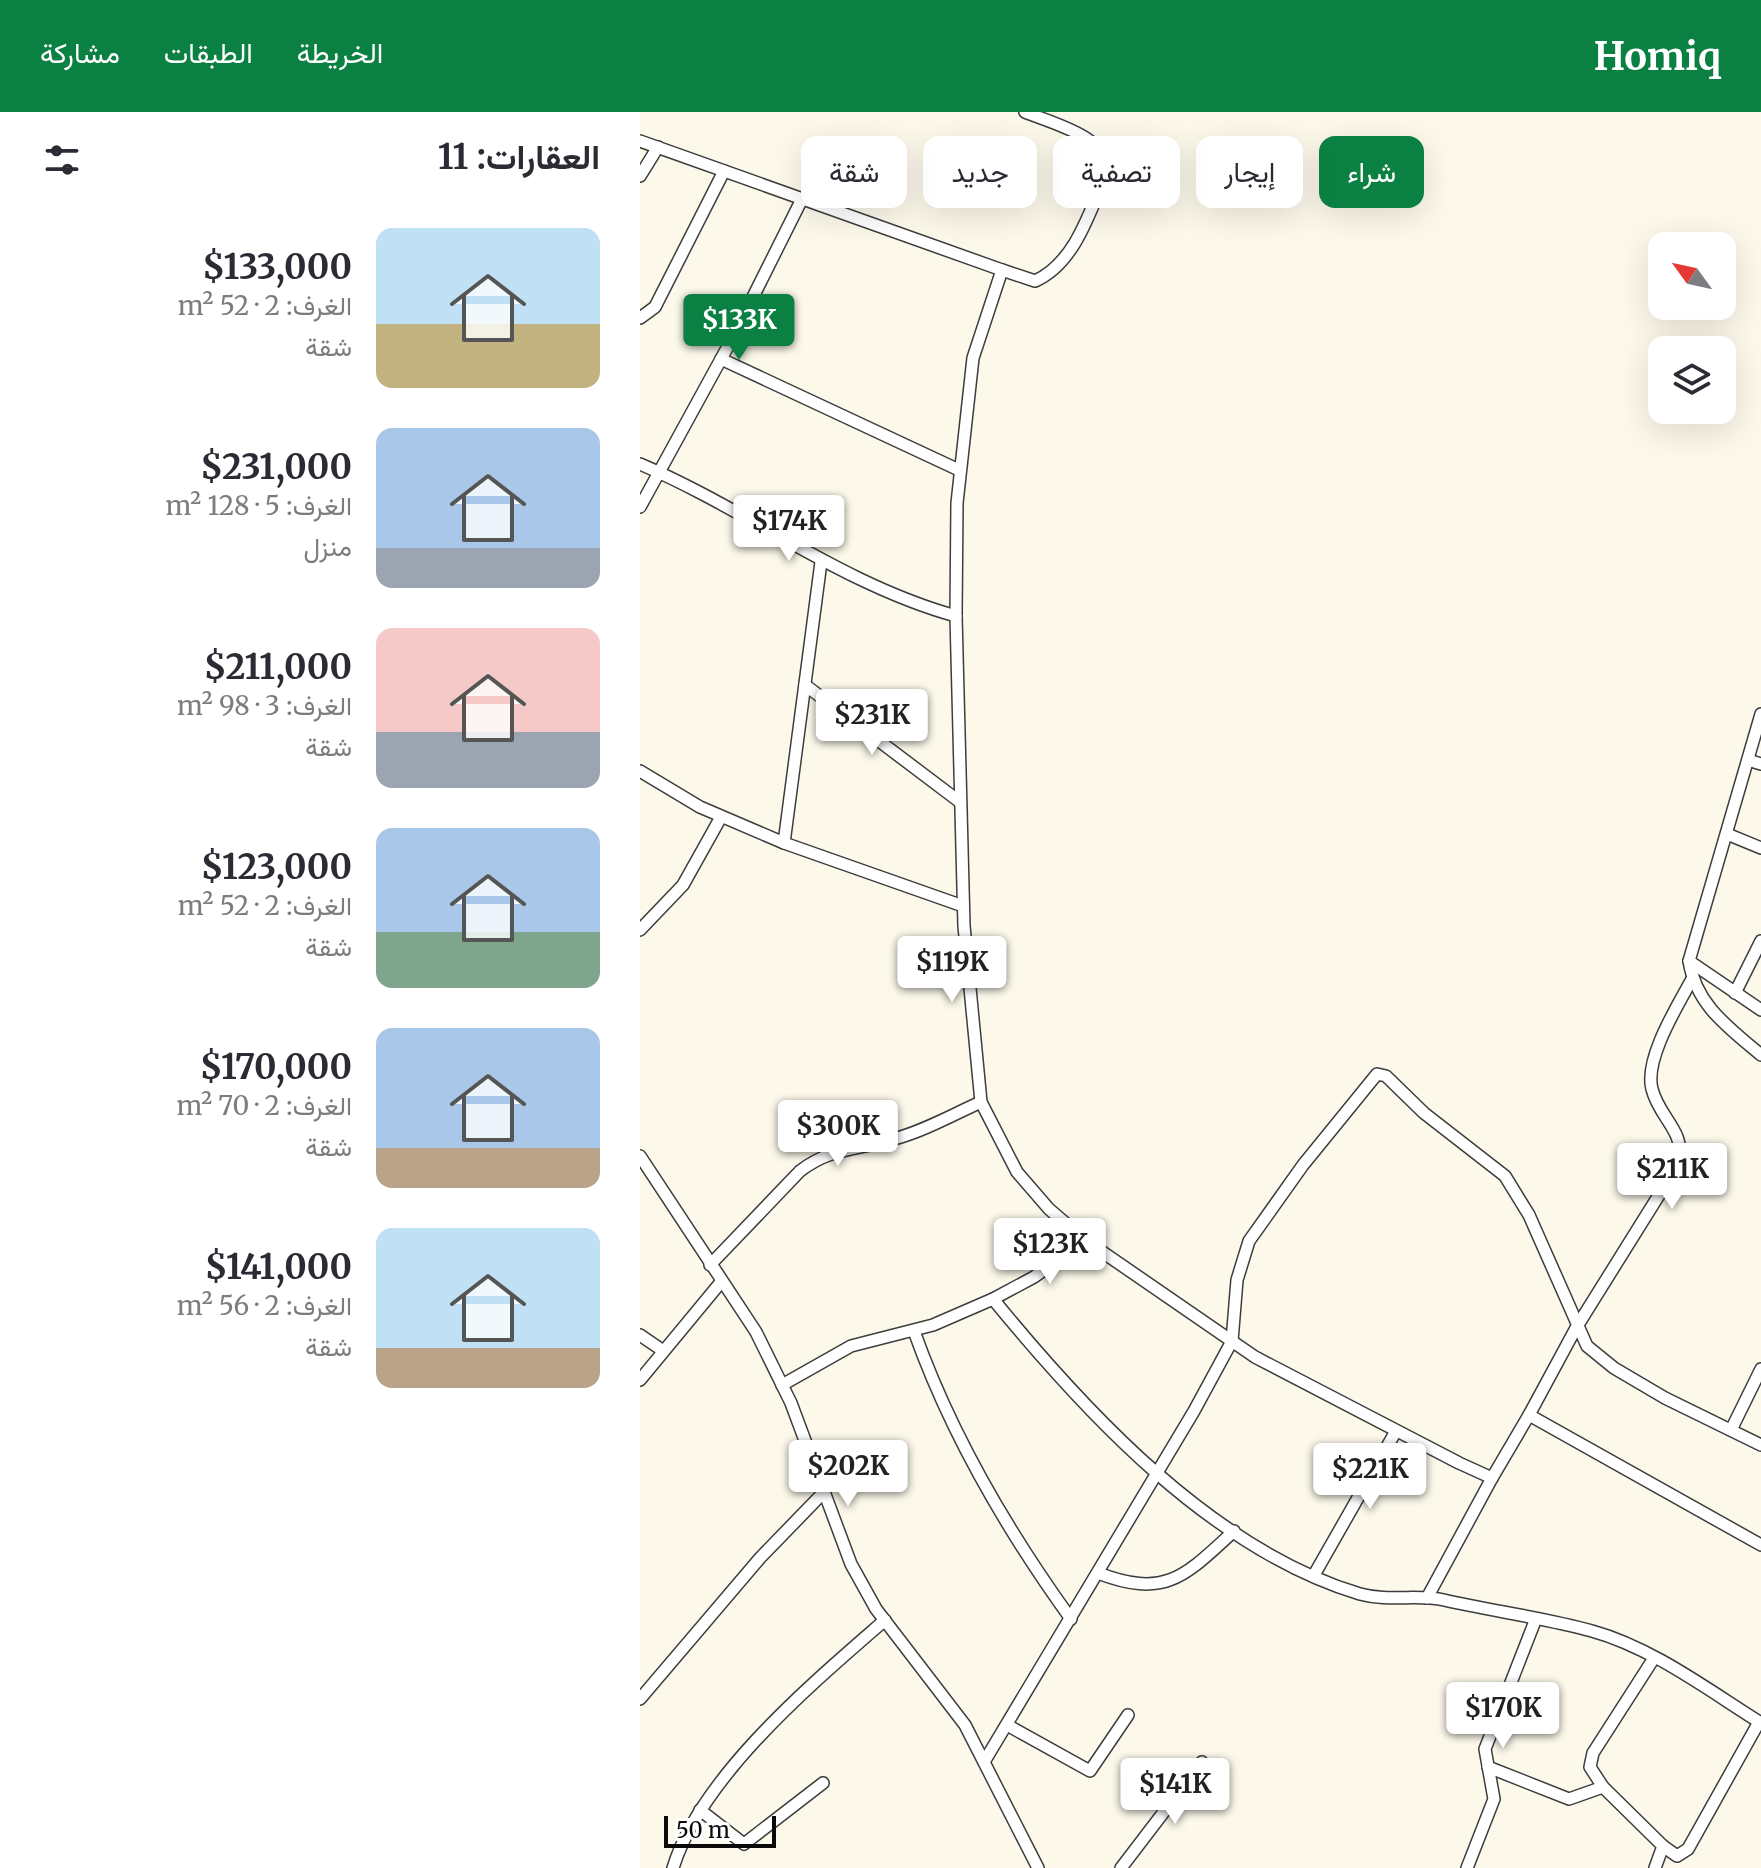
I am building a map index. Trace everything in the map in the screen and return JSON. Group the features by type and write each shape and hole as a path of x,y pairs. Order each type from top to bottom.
{"street":[{"path":"827,208 1035,281 1052,274 1068,255 1108,169 1107,159 1090,142 1025,112"},
{"path":"640,141 801,199"},
{"path":"640,176 658,147"},
{"path":"640,318 655,307 724,171"},
{"path":"640,507 721,359 801,201"},
{"path":"1002,270 973,358 959,470 956,616 963,906 981,1102 1017,1172 1049,1209 1085,1240 1255,1357 1492,1478"},
{"path":"721,359 959,470"},
{"path":"640,464 821,562 919,606 956,616"},
{"path":"784,843 821,562"},
{"path":"805,685 960,802"},
{"path":"1761,714 1689,961 1692,979 1708,1007 1761,1055"},
{"path":"1748,760 1761,764"},
{"path":"640,771 662,787 721,817 784,843 963,906"},
{"path":"640,930 683,885 721,817"},
{"path":"1727,834 1761,848"},
{"path":"1735,993 1761,941"},
{"path":"1689,961 1761,1010"},
{"path":"1427,1598 1576,1328 1679,1163 1681,1142 1656,1100 1651,1081 1663,1037 1692,979"},
{"path":"984,1762 1232,1341 1237,1280 1249,1241 1303,1165 1377,1074 1386,1076 1424,1113 1505,1176 1529,1215 1576,1328 1587,1346 1614,1368 1761,1445"},
{"path":"710,1265 800,1171 816,1159 832,1152 916,1132 981,1102"},
{"path":"640,1156 756,1332 782,1385 851,1564 885,1620 941,1692 984,1762 1038,1868"},
{"path":"782,1385 851,1346 914,1331 993,1299 1034,1277 1085,1240"},
{"path":"640,1380 721,1282"},
{"path":"993,1299 1066,1386 1157,1470 1234,1531 1314,1575 1362,1594 1387,1600 1427,1598 1593,1631 1654,1658 1760,1723 1688,1849 1677,1856 1603,1787 1590,1767 1593,1753 1654,1658"},
{"path":"914,1331 947,1415 1009,1530 1071,1619"},
{"path":"640,1335 662,1350"},
{"path":"1731,1430 1761,1369"},
{"path":"1529,1415 1761,1545"},
{"path":"1314,1575 1396,1431"},
{"path":"640,1699 760,1558 824,1492"},
{"path":"1098,1573 1128,1584 1159,1584 1181,1575 1234,1531"},
{"path":"673,1868 700,1810 763,1733 885,1620"},
{"path":"1467,1868 1494,1799 1485,1749 1535,1621"},
{"path":"1007,1725 1084,1771 1090,1771 1128,1715"},
{"path":"1121,1868 1202,1762"},
{"path":"1488,1767 1569,1799 1603,1787"},
{"path":"700,1810 744,1844 823,1783"},
{"path":"1655,1868 1663,1846"}]}
